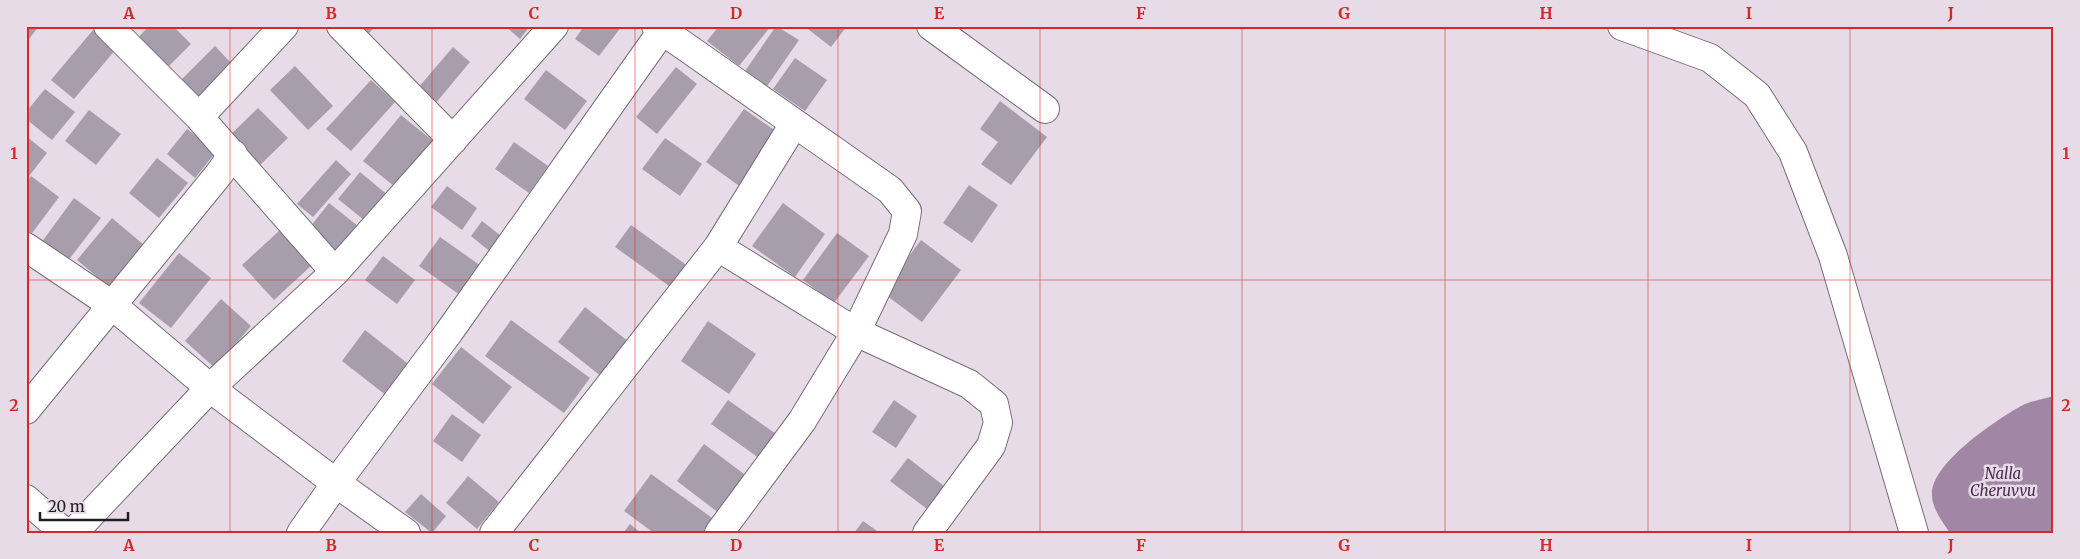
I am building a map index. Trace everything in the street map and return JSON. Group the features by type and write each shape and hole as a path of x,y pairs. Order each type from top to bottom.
{"street":[{"path":"199,116 284,26"},
{"path":"341,26 454,140"},
{"path":"73,533 210,388 335,272 554,26"},
{"path":"931,26 1045,109"},
{"path":"1622,26 1710,58 1757,95 1793,152 1832,256 1914,533"},
{"path":"111,27 199,116 335,272"},
{"path":"301,533 449,332 659,29 890,190 907,211 903,234 856,332 802,422 719,533"},
{"path":"494,533 718,247 794,124"},
{"path":"26,410 219,174 232,154"},
{"path":"26,247 112,305 210,388 406,533"},
{"path":"718,247 856,332 970,384 994,404 998,424 991,446 927,533"},
{"path":"26,499 65,533"}],"water":[{"name":"Nalla Cheruvvu","path":"2054,396 2054,533 1950,533 1938,515 1932,500 1934,483 1942,470 1966,444 1996,421 2025,404"}],"building":[{"path":"26,26 39,26 26,43"},
{"path":"149,26 173,26 191,44 164,71 134,42"},
{"path":"353,26 376,26 364,38"},
{"path":"505,26 530,26 520,39"},
{"path":"584,26 622,26 599,56 575,39"},
{"path":"719,26 771,26 739,66 707,41"},
{"path":"776,26 799,40 763,92 741,77"},
{"path":"804,26 847,26 831,47"},
{"path":"93,30 116,49 74,99 51,80"},
{"path":"215,46 231,63 192,103 175,86"},
{"path":"453,47 470,62 435,104 417,89"},
{"path":"795,58 827,80 805,111 773,89"},
{"path":"295,66 333,106 308,130 270,90"},
{"path":"676,67 697,84 657,134 636,117"},
{"path":"546,70 587,101 565,130 524,99"},
{"path":"371,80 395,102 351,151 326,129"},
{"path":"45,89 75,112 52,140 26,119 26,112"},
{"path":"1000,101 1047,137 1011,185 981,164 998,142 980,129"},
{"path":"258,108 288,138 259,166 229,136"},
{"path":"744,109 780,134 742,188 706,162"},
{"path":"89,110 121,134 96,165 65,141"},
{"path":"401,115 438,145 400,191 363,161"},
{"path":"187,129 216,152 195,178 167,154"},
{"path":"26,136 47,153 26,180"},
{"path":"665,138 702,164 680,196 642,169"},
{"path":"514,142 548,166 529,193 495,169"},
{"path":"157,158 188,183 159,218 129,193"},
{"path":"336,160 351,174 313,217 297,204"},
{"path":"360,172 390,197 369,224 338,199"},
{"path":"31,176 59,197 30,236 26,233 26,183"},
{"path":"969,185 998,205 972,243 943,223"},
{"path":"447,186 477,208 462,230 431,207"},
{"path":"74,198 101,218 67,262 41,243"},
{"path":"329,203 363,230 340,259 306,232"},
{"path":"783,203 825,234 795,277 752,246"},
{"path":"112,218 144,245 109,287 77,260"},
{"path":"482,221 505,239 493,254 471,236"},
{"path":"631,225 692,269 676,291 615,247"},
{"path":"280,230 312,265 274,300 242,265"},
{"path":"837,233 869,256 834,303 803,280"},
{"path":"440,237 481,266 460,295 419,266"},
{"path":"921,240 961,270 922,322 882,292"},
{"path":"179,253 211,278 171,328 139,303"},
{"path":"383,256 415,280 397,304 365,280"},
{"path":"221,299 251,326 215,368 185,341"},
{"path":"585,307 634,346 607,381 558,342"},
{"path":"511,320 590,378 564,413 485,356"},
{"path":"708,321 756,354 729,394 681,361"},
{"path":"365,330 411,366 387,396 342,361"},
{"path":"461,347 512,387 483,424 432,384"},
{"path":"728,400 776,434 759,458 711,424"},
{"path":"894,400 917,416 896,448 872,432"},
{"path":"452,414 481,435 462,462 433,441"},
{"path":"704,444 752,480 724,517 677,481"},
{"path":"908,458 948,489 931,512 890,481"},
{"path":"651,474 715,520 706,533 654,533 624,511"},
{"path":"468,476 499,502 477,529 446,503"},
{"path":"421,494 446,516 432,533 405,512"},
{"path":"863,521 880,533 854,533"},
{"path":"630,524 641,533 623,533"}]}
